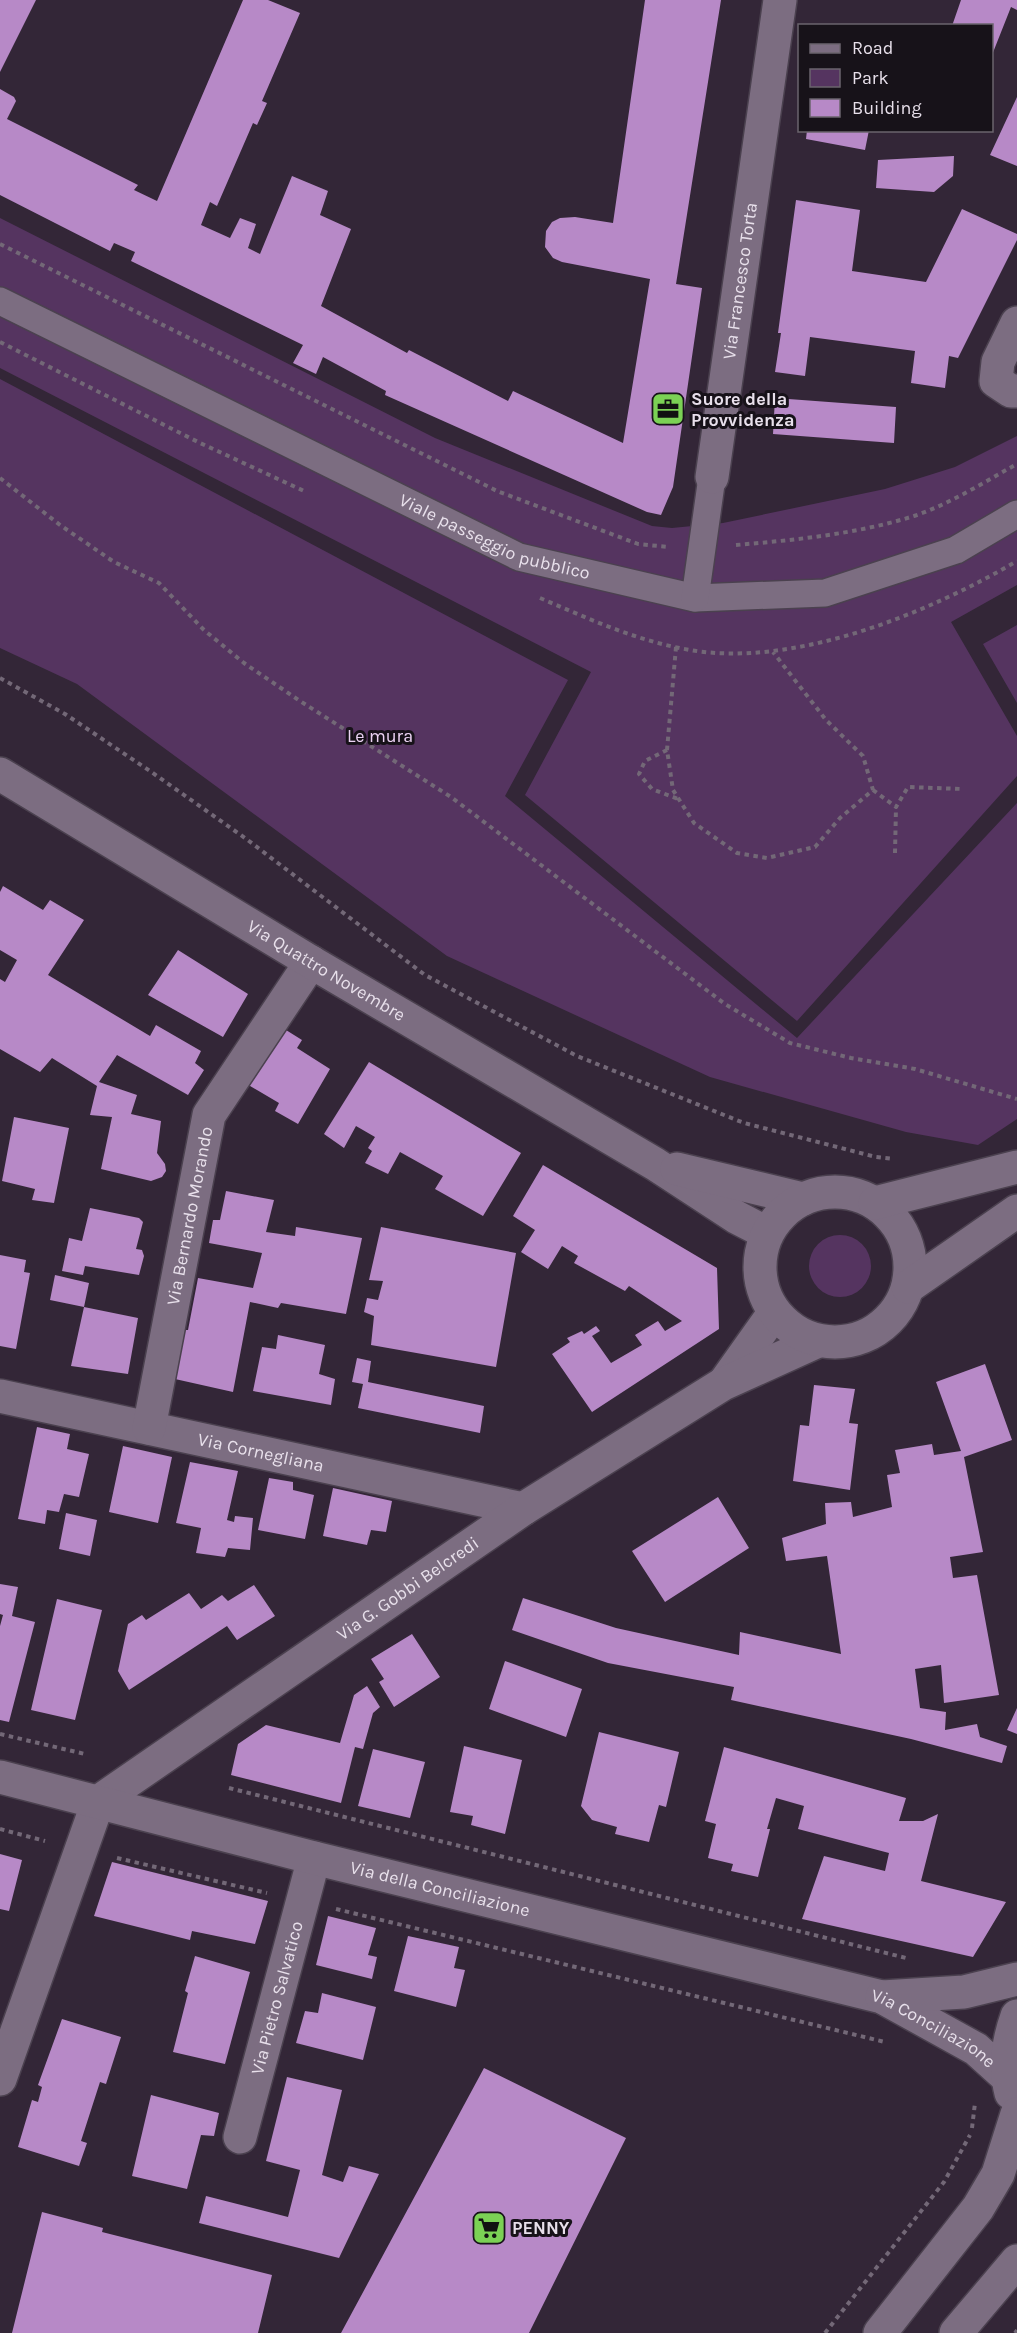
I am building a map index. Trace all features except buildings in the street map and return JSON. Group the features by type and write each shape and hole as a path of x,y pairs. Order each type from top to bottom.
{"main road":[{"name":"Via Francesco Torta","path":"712,477 780,0"},
{"path":"1017,323 998,362 996,381 1011,391 1017,391"},
{"name":"Via Quattro Novembre","path":"0,774 311,962 655,1164 736,1217 767,1233"},
{"name":"Via Bernardo Morando","path":"149,1428 209,1115 311,962"},
{"name":"Via Quattro Novembre","path":"655,1164 803,1199"},
{"path":"875,1203 1017,1167"},
{"path":"827,1192 852,1193 875,1203 893,1219 905,1237 910,1263 908,1287 899,1308 884,1325 864,1337 841,1343 818,1341 801,1336 786,1326 774,1313 764,1294 759,1274 760,1253 767,1233 782,1213 803,1199 827,1192"},
{"path":"908,1287 1017,1212"},
{"name":"Via G. Gobbi Belcredi","path":"723,1384 774,1313"},
{"name":"Via G. Gobbi Belcredi","path":"98,1802 523,1509 723,1384 818,1341"},
{"name":"Via Cornegliana","path":"0,1396 523,1509"},
{"name":"Via della Conciliazione","path":"0,1777 314,1858 882,1997"},
{"path":"0,2079 98,1802"},
{"name":"Via Pietro Salvatico","path":"240,2137 314,1858"},
{"name":"Via Conciliazione","path":"882,1997 964,1992 1017,1978"},
{"name":"Via Conciliazione","path":"882,1997 976,2049 1007,2077"},
{"name":"Via Conciliazione","path":"1017,2016 1009,2040 1007,2077 1017,2114"},
{"path":"880,2333 978,2208 998,2174 1017,2114"},
{"path":"956,2333 1017,2261"}],"street":[{"name":"Viale passeggio pubblico","path":"0,301 519,557 695,598 825,593 956,550 1017,514"},
{"name":"Via Francesco Torta","path":"695,598 712,477"}],"path":[{"path":"0,244 497,491 638,544 702,549 784,541 853,530 914,516 1017,464"},
{"path":"0,478 60,525 114,562 159,583 204,630 244,663 451,797 725,1004 790,1043 851,1058 915,1069 1017,1099"},
{"path":"675,647 667,750 674,790 694,823 737,853 767,858 815,847 840,818 873,790"},
{"path":"773,652 826,720 863,756 873,790 896,807"},
{"path":"0,678 65,714 150,771 244,838 425,975 577,1056 744,1123 876,1157 904,1160"},
{"path":"667,750 645,761 639,774 652,789 679,799"},
{"path":"895,853 896,807 908,787 963,789"},
{"path":"0,1734 85,1754"},
{"path":"229,1788 917,1960"},
{"path":"0,1829 45,1841"},
{"path":"112,1857 268,1893"},
{"path":"329,1908 896,2045"},
{"path":"825,2333 950,2173 969,2138 975,2112"}],"green space":[{"path":"0,218 435,438 652,526 672,528 723,523 885,489 955,467 1017,436 1017,585 951,622 1017,736 1017,776 797,1021 525,795 591,672 0,368"},
{"name":"Le mura","path":"0,379 568,680 505,796 797,1038 1017,803 1017,1119 978,1145 906,1132 710,1077 447,956 77,684 0,648"},
{"path":"1017,625 1017,703 983,644"},
{"path":"834,1235 846,1235 858,1240 866,1248 871,1266 866,1284 858,1292 846,1297 834,1297 822,1292 814,1284 809,1272 809,1260 814,1248 822,1240"}],"place":[{"name":"Suore della Provvidenza","path":"668,409"},
{"name":"PENNY","path":"489,2228"}]}
